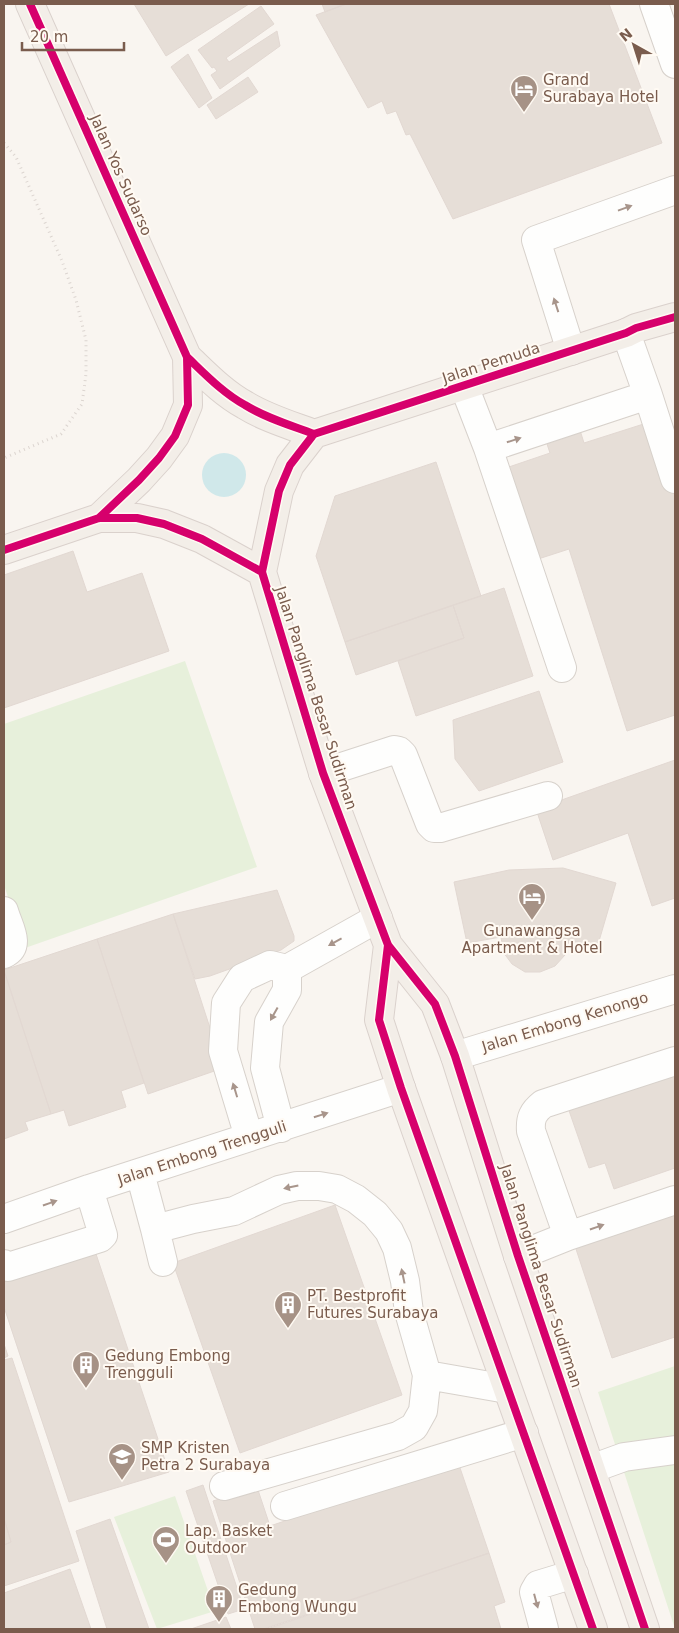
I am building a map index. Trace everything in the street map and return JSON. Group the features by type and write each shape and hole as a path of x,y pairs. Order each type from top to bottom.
{"main road":[{"name":"Jalan Yos Sudarso","path":"30,4 187,358"},
{"name":"Jalan Pemuda","path":"314,434 626,333 636,328 675,317"},
{"path":"4,550 99,518 136,518 164,524 202,539 262,572 279,491 290,465 314,434 271,418 244,405 215,384 187,358"},
{"path":"99,518 139,480 159,458 175,436 188,405 187,358"},
{"name":"Jalan Panglima Besar Sudirman","path":"262,572 323,773 388,944 435,1004 455,1056 518,1256 646,1629"},
{"name":"Jalan Panglima Besar Sudirman","path":"388,944 379,1020 401,1088 593,1629"}],"street":[{"path":"654,4 675,64"},
{"path":"571,351 536,240 675,190"},
{"path":"626,333 675,479"},
{"path":"464,386 488,448 562,668"},
{"path":"488,448 648,395"},
{"path":"323,773 394,750 399,751 403,755 430,824 434,828 440,828 548,796"},
{"path":"4,911 14,943 12,949 4,954"},
{"path":"249,1137 224,1051 226,1003 242,978 270,965 287,969 378,918"},
{"path":"281,1128 265,1068 269,1022 287,990 287,969"},
{"name":"Jalan Embong Kenongo","path":"455,1056 675,989"},
{"path":"568,1236 532,1131 530,1121 534,1111 543,1104 675,1060"},
{"name":"Jalan Embong Trengguli","path":"4,1219 89,1189 401,1088"},
{"path":"140,1173 163,1262"},
{"path":"155,1230 193,1219 234,1211 279,1190 297,1186 319,1186 337,1189 356,1199 375,1214 389,1231 397,1248 409,1312 427,1375 423,1411 414,1428 398,1436 224,1486"},
{"path":"4,1264 8,1267 100,1238 103,1235 89,1189"},
{"path":"518,1256 568,1236 675,1200"},
{"path":"427,1375 507,1388"},
{"path":"285,1506 524,1434"},
{"path":"591,1469 624,1457 675,1450"},
{"path":"544,1629 534,1592 535,1588 538,1585 574,1574"}],"path":[{"path":"4,143 16,157 62,261 76,300 86,340 86,374 82,404 61,434 4,458"}],"green space":[{"path":"185,661 257,867 25,948 4,885 4,724"},
{"path":"675,1366 675,1629 598,1392"},
{"name":"Lap. Basket Outdoor","path":"175,1496 215,1611 157,1629 114,1517"}],"water":[{"path":"220,453 228,453 240,459 246,475 240,491 228,497 220,497 208,491 202,479 202,471 208,459"}],"building":[{"path":"134,4 249,4 166,56"},
{"path":"322,4 346,4 325,12"},
{"name":"Grand Surabaya Hotel","path":"346,4 609,4 662,143 453,219 410,134 406,135 396,111 387,114 382,101 368,108 316,15"},
{"path":"261,6 274,24 226,58 229,62 277,31 280,46 220,89 211,75 217,71 214,67 212,68 198,50"},
{"path":"188,54 212,98 199,108 171,67"},
{"path":"248,77 258,92 216,119 207,105"},
{"path":"653,421 675,492 675,715 627,731 569,549 532,561 503,469 550,453 545,438 579,427 584,443"},
{"path":"436,462 481,596 345,642 316,556 335,496"},
{"path":"73,551 87,592 142,573 169,651 4,708 4,575"},
{"path":"504,588 533,676 416,716 398,661 464,638 453,605"},
{"path":"453,605 464,638 356,675 345,642"},
{"path":"539,691 563,762 479,791 455,759 453,720"},
{"path":"675,760 675,898 652,906 628,833 553,860 536,809"},
{"path":"563,868 616,883 597,948 569,940 565,955 555,966 540,972 525,972 512,964 503,952 501,937 467,943 454,882 509,870"},
{"path":"277,890 294,936 294,941 281,950 210,976 195,979 173,914"},
{"path":"173,914 223,1068 148,1094 97,939"},
{"path":"97,939 144,1083 121,1091 126,1107 69,1126 64,1110 51,1114 4,970"},
{"path":"4,971 51,1114 25,1122 28,1130 4,1139"},
{"path":"675,1065 675,1168 614,1189 605,1163 589,1168 566,1102"},
{"name":"PT. Bestprofit Futures Surabaya","path":"335,1205 402,1395 240,1453 173,1263"},
{"path":"675,1213 675,1337 612,1358 575,1246"},
{"name":"Gedung Embong Trengguli","path":"93,1245 169,1472 69,1502 4,1307 4,1276"},
{"path":"4,1344 8,1356 4,1358"},
{"path":"12,1358 79,1561 4,1586 4,1545 11,1542 4,1518 4,1360"},
{"path":"458,1462 489,1553 264,1629 255,1629 213,1501 257,1487 270,1526"},
{"path":"203,1485 244,1609 228,1614 186,1491"},
{"path":"4,1518 11,1542 4,1545"},
{"path":"110,1519 149,1629 107,1629 76,1531"},
{"path":"489,1553 505,1602 494,1606 501,1629 267,1629"},
{"path":"70,1569 91,1629 4,1629 4,1593"},
{"name":"Gedung Embong Wungu","path":"226,1617 231,1629 191,1629"}],"cycle path":[{"path":"30,4 187,357 229,395 253,410 314,434"},
{"path":"645,1629 518,1256 455,1056 435,1004 388,945 323,773 262,572 279,491 290,465 314,434 626,333 636,328 675,317"},
{"path":"99,518 139,480 159,458 175,436 188,405 187,357"},
{"path":"4,550 99,518 137,518 164,524 202,539 262,572"},
{"path":"388,945 379,1020 401,1088 593,1629"}],"place":[{"name":"Grand Surabaya Hotel","path":"524,113"},
{"name":"Gunawangsa Apartment & Hotel","path":"532,921"},
{"name":"PT. Bestprofit Futures Surabaya","path":"288,1329"},
{"name":"Gedung Embong Trengguli","path":"86,1389"},
{"name":"SMP Kristen Petra 2 Surabaya","path":"122,1481"},
{"name":"Lap. Basket Outdoor","path":"166,1564"},
{"name":"Gedung Embong Wungu","path":"219,1623"}]}
